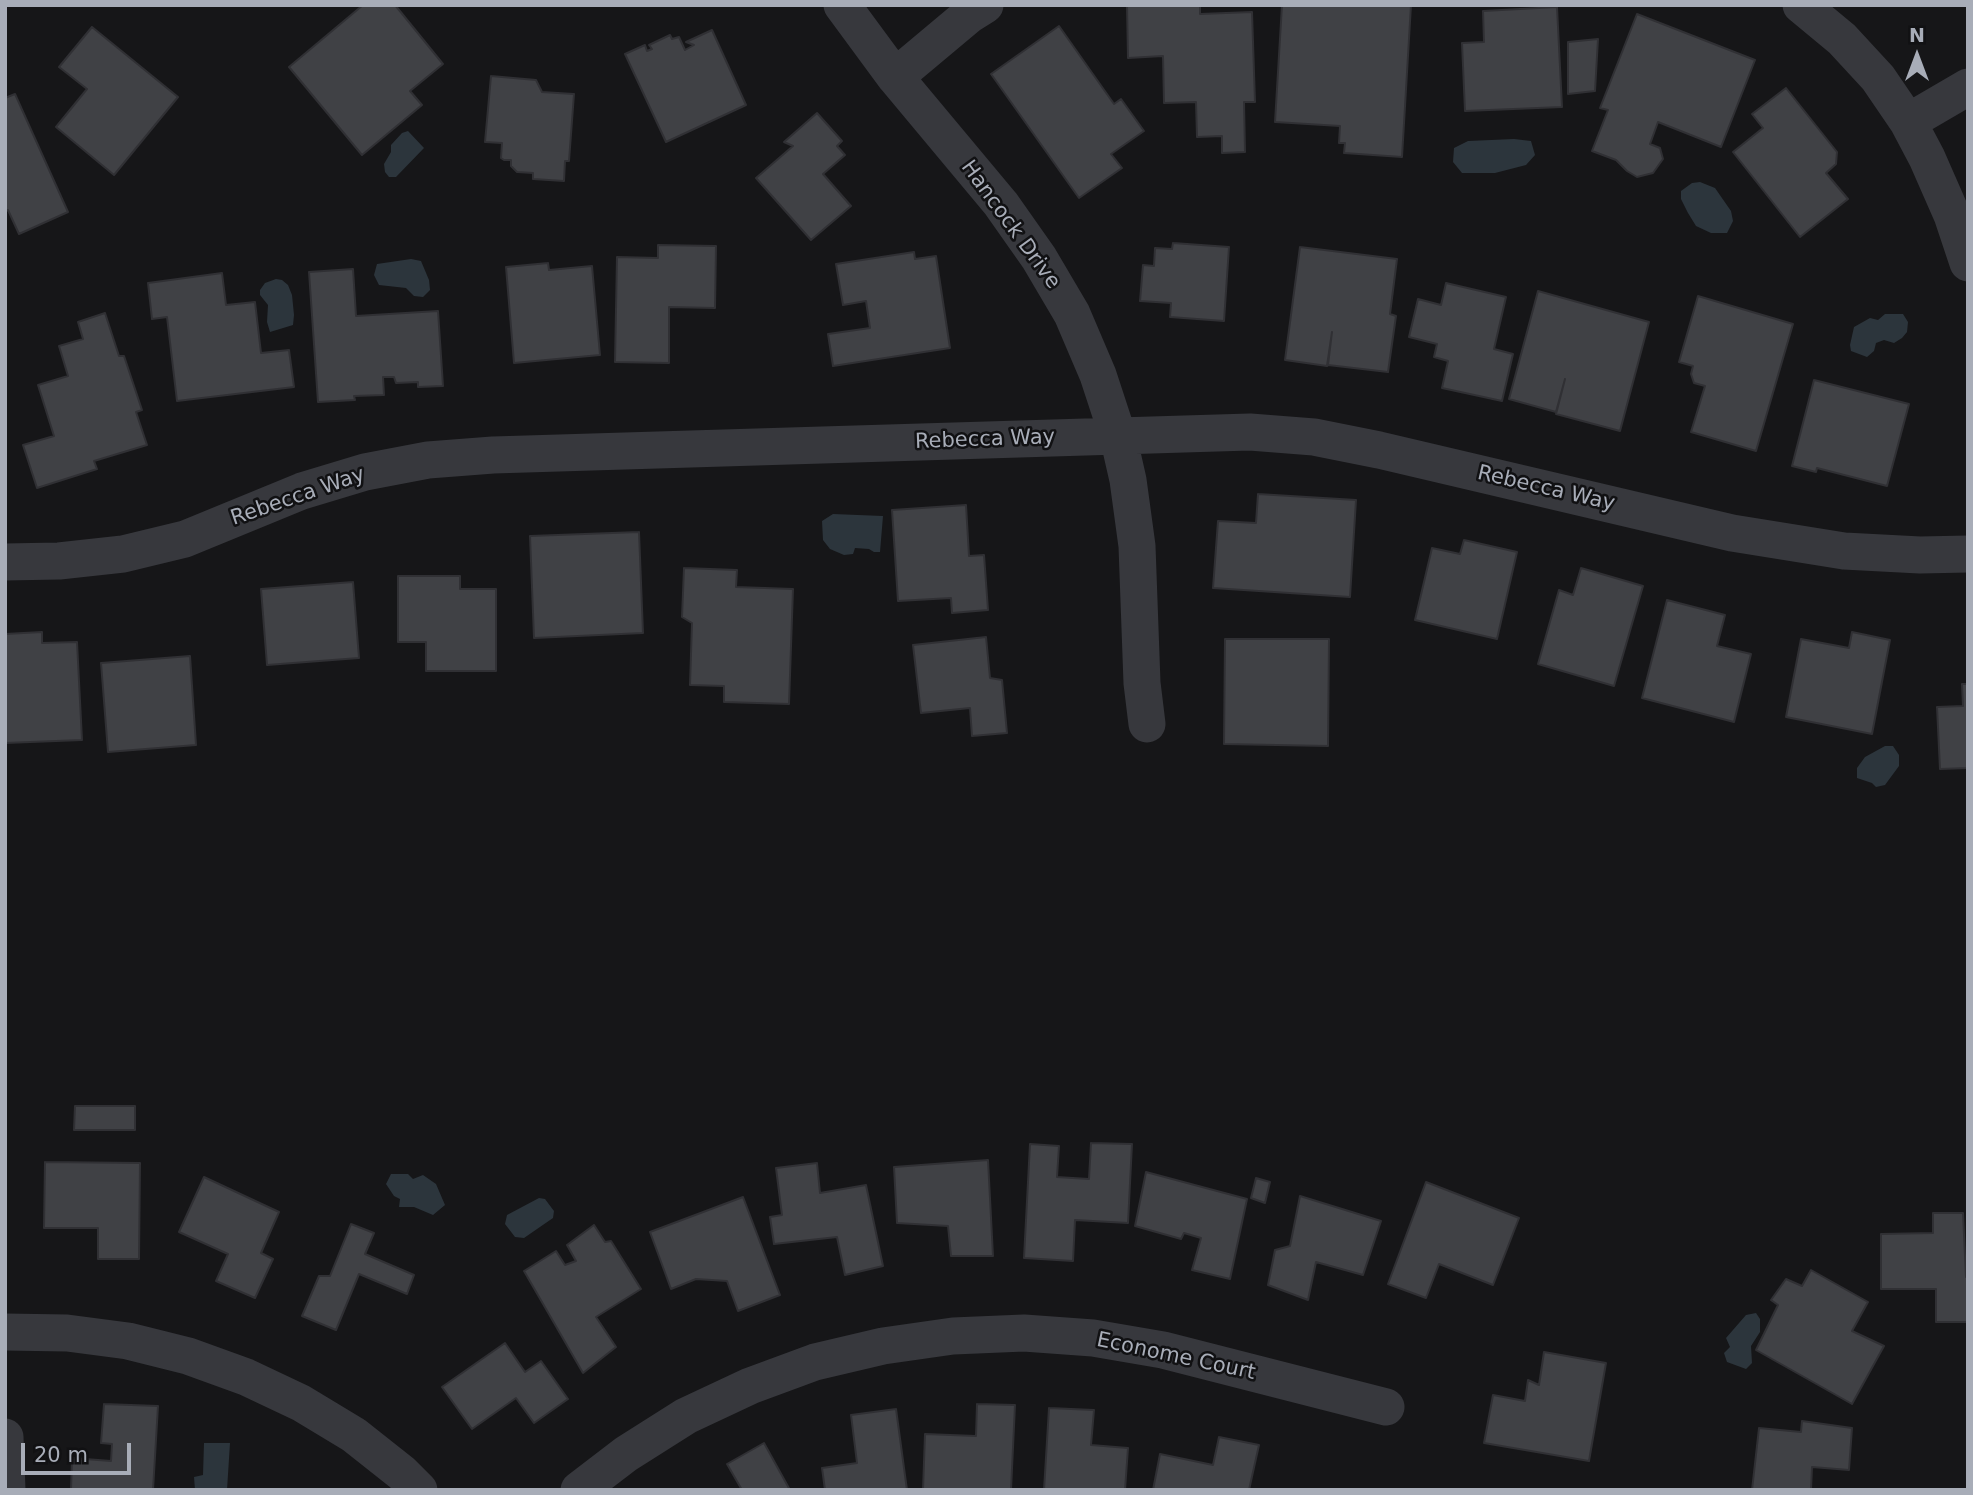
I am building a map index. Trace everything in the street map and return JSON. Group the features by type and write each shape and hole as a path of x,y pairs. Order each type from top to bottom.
{"street":[{"name":"Hancock Drive","path":"842,5 895,77 1001,204 1039,258 1077,327 1098,375 1118,436 1128,480 1137,546 1142,683 1147,724"},
{"path":"895,77 969,15 985,5"},
{"path":"1801,5 1842,39 1878,78 1908,122 1952,215 1968,263"},
{"path":"1908,122 1968,87"},
{"name":"Rebecca Way","path":"5,562 59,561 122,554 185,539 302,491 365,472 428,460 493,454 1250,432 1314,437 1379,450 1732,533 1844,551 1920,555 1968,554"},
{"path":"5,1332 67,1333 128,1341 188,1356 246,1377 301,1403 354,1435 419,1490"},
{"name":"Econome Court","path":"579,1490 626,1454 686,1416 750,1386 827,1359 883,1346 953,1336 1024,1333 1093,1338 1163,1350 1386,1407"},
{"path":"5,1437 7,1490"}],"shaded area":[{"path":"408,131 424,148 396,177 389,177 384,164 391,152 391,145 402,133"},
{"path":"1468,141 1531,141 1535,155 1526,165 1495,173 1462,173 1453,162 1454,148"},
{"path":"1700,182 1715,188 1731,211 1733,221 1727,233 1711,233 1696,226 1688,213 1681,199 1681,191 1692,183"},
{"path":"411,259 421,261 429,280 430,290 423,297 414,296 406,288 379,285 374,275 377,264"},
{"path":"276,279 288,285 292,295 293,325 270,332 267,322 268,305 260,295 260,290 265,283"},
{"path":"1885,314 1903,314 1908,322 1907,332 1902,338 1894,343 1884,340 1876,343 1874,351 1867,357 1851,351 1854,327 1870,318 1878,320"},
{"path":"833,514 883,516 880,552 855,548 853,554 844,555 830,549 823,540 822,521"},
{"path":"1885,746 1893,746 1899,755 1899,766 1885,785 1876,787 1857,778 1857,768 1865,757"},
{"path":"391,1174 408,1174 413,1179 423,1175 436,1184 445,1205 433,1215 414,1207 399,1207 400,1199 394,1196 386,1184"},
{"path":"539,1198 545,1199 554,1211 553,1218 524,1238 515,1237 505,1224 507,1215"},
{"path":"1756,1313 1760,1319 1760,1332 1751,1346 1752,1363 1746,1369 1727,1362 1724,1353 1730,1347 1726,1338 1746,1315"},
{"path":"204,1443 230,1443 227,1490 195,1490 194,1477 203,1475"}],"building":[{"path":"363,5 395,5 443,64 410,91 422,105 362,155 289,67"},
{"path":"1127,5 1200,5 1200,14 1252,12 1255,102 1244,102 1245,152 1222,153 1222,136 1197,137 1196,102 1164,103 1163,56 1128,58"},
{"path":"1282,5 1411,5 1402,157 1344,153 1345,143 1339,143 1340,126 1275,122"},
{"path":"1557,7 1562,107 1465,111 1462,43 1484,42 1483,11"},
{"path":"1637,14 1755,60 1721,147 1658,122 1650,144 1660,148 1663,159 1653,173 1637,177 1616,160 1592,151 1608,110 1600,108"},
{"path":"1059,26 1114,104 1121,99 1144,131 1111,154 1122,168 1079,198 991,74"},
{"path":"92,27 178,97 114,175 56,127 87,89 59,67"},
{"path":"712,30 746,105 666,142 625,54 645,45 647,51 652,49 649,45 670,35 672,39 679,37 685,50 694,45 686,42"},
{"path":"1598,39 1595,91 1568,94 1568,42"},
{"path":"491,76 536,80 542,92 574,94 569,161 565,161 564,181 533,179 533,173 517,172 511,166 511,160 501,158 502,143 485,142"},
{"path":"1786,88 1837,152 1836,164 1826,173 1848,199 1800,237 1733,152 1763,128 1752,114"},
{"path":"15,94 68,212 19,234 8,210 5,211 5,98"},
{"path":"817,113 842,141 837,146 845,155 823,174 851,206 811,240 756,178 793,146 784,142"},
{"path":"1173,243 1229,247 1224,321 1170,317 1171,303 1140,301 1143,265 1154,266 1155,248 1172,249"},
{"path":"658,245 716,246 715,308 669,307 669,363 615,362 617,257 658,258"},
{"path":"1300,247 1397,259 1390,314 1396,316 1388,372 1328,365 1332,332 1327,366 1285,360"},
{"path":"914,252 915,259 936,256 950,348 833,366 828,334 870,328 866,301 843,305 836,264"},
{"path":"548,263 549,270 592,266 600,355 514,363 506,267"},
{"path":"353,269 356,316 438,311 443,386 418,387 418,382 396,383 394,377 383,377 384,395 354,396 355,400 318,402 309,272"},
{"path":"222,273 226,305 255,302 261,353 289,350 294,387 177,401 167,317 152,319 148,283"},
{"path":"1446,283 1506,297 1494,349 1513,354 1502,401 1442,388 1448,361 1434,357 1437,344 1409,337 1418,299 1441,305"},
{"path":"1538,291 1649,322 1620,431 1556,414 1565,379 1556,412 1509,399"},
{"path":"1698,296 1793,324 1756,451 1691,432 1705,386 1694,383 1691,374 1693,366 1679,362"},
{"path":"105,313 119,356 124,356 142,410 136,412 147,445 94,461 97,469 37,488 23,445 54,436 38,385 68,376 59,346 83,339 78,322"},
{"path":"1814,380 1909,404 1887,486 1817,468 1816,472 1792,466"},
{"path":"1258,494 1356,500 1350,597 1213,588 1218,521 1256,523"},
{"path":"966,505 969,556 984,555 988,610 952,613 951,598 898,601 892,510"},
{"path":"639,532 643,633 534,638 530,536"},
{"path":"1464,540 1517,552 1497,639 1415,620 1432,548 1460,554"},
{"path":"684,568 737,570 736,587 793,589 789,704 724,702 724,686 690,685 692,623 682,617"},
{"path":"1581,568 1643,586 1614,686 1538,664 1559,590 1573,595"},
{"path":"398,576 460,576 460,589 496,589 496,671 426,671 426,642 398,642"},
{"path":"353,582 359,658 267,665 261,589"},
{"path":"1667,600 1725,615 1717,646 1751,654 1734,722 1642,698"},
{"path":"42,632 42,643 77,642 82,740 5,743 5,634"},
{"path":"1852,632 1890,640 1872,734 1786,717 1801,639 1849,648"},
{"path":"986,637 990,678 1002,680 1007,733 972,736 970,708 921,713 913,645"},
{"path":"1225,639 1329,639 1328,746 1224,744"},
{"path":"190,656 196,745 108,752 101,663"},
{"path":"1962,684 1968,684 1968,768 1940,769 1937,707 1963,706"},
{"path":"75,1106 135,1106 135,1130 74,1130"},
{"path":"1091,1143 1132,1144 1128,1223 1075,1220 1073,1261 1024,1258 1030,1144 1059,1146 1057,1177 1089,1179"},
{"path":"988,1160 993,1256 951,1256 948,1226 897,1223 894,1167"},
{"path":"45,1162 140,1163 139,1259 98,1259 98,1228 44,1228"},
{"path":"817,1163 820,1193 866,1185 883,1266 845,1275 837,1237 774,1244 770,1217 782,1215 776,1168"},
{"path":"1146,1172 1247,1199 1230,1279 1192,1270 1201,1238 1184,1233 1181,1239 1135,1226"},
{"path":"204,1177 279,1212 261,1253 273,1259 255,1298 216,1281 228,1254 179,1232"},
{"path":"1256,1178 1270,1182 1265,1203 1251,1198"},
{"path":"1426,1182 1519,1218 1493,1285 1439,1264 1426,1298 1388,1284"},
{"path":"1300,1196 1381,1221 1363,1275 1316,1262 1308,1300 1268,1285 1275,1250 1290,1246"},
{"path":"743,1197 780,1295 738,1311 727,1281 696,1279 671,1289 650,1232"},
{"path":"1933,1213 1963,1213 1968,1322 1936,1322 1936,1289 1881,1289 1881,1234 1933,1233"},
{"path":"351,1224 374,1233 365,1254 414,1275 407,1294 359,1274 336,1330 302,1316 319,1276 330,1276"},
{"path":"594,1225 605,1242 611,1241 641,1289 596,1317 616,1347 583,1373 524,1271 556,1251 565,1265 576,1261 567,1245"},
{"path":"1811,1270 1868,1302 1852,1331 1884,1346 1852,1404 1756,1350 1778,1305 1771,1300 1786,1279 1802,1286"},
{"path":"505,1343 525,1372 541,1361 568,1399 534,1423 516,1398 472,1429 442,1387"},
{"path":"1544,1352 1606,1363 1589,1461 1484,1443 1493,1395 1525,1401 1528,1380 1539,1385"},
{"path":"104,1404 158,1406 153,1490 71,1490 72,1458 111,1461 112,1444 101,1443"},
{"path":"977,1404 1015,1405 1011,1490 923,1490 925,1434 976,1436"},
{"path":"1049,1408 1094,1410 1091,1445 1128,1448 1125,1490 1044,1490"},
{"path":"896,1409 907,1490 825,1490 822,1468 857,1463 851,1415"},
{"path":"1802,1421 1852,1428 1849,1470 1812,1467 1811,1490 1752,1490 1759,1428 1801,1432"},
{"path":"1219,1437 1259,1445 1249,1490 1153,1490 1160,1454 1213,1465"},
{"path":"764,1443 790,1490 742,1490 727,1464"}]}
